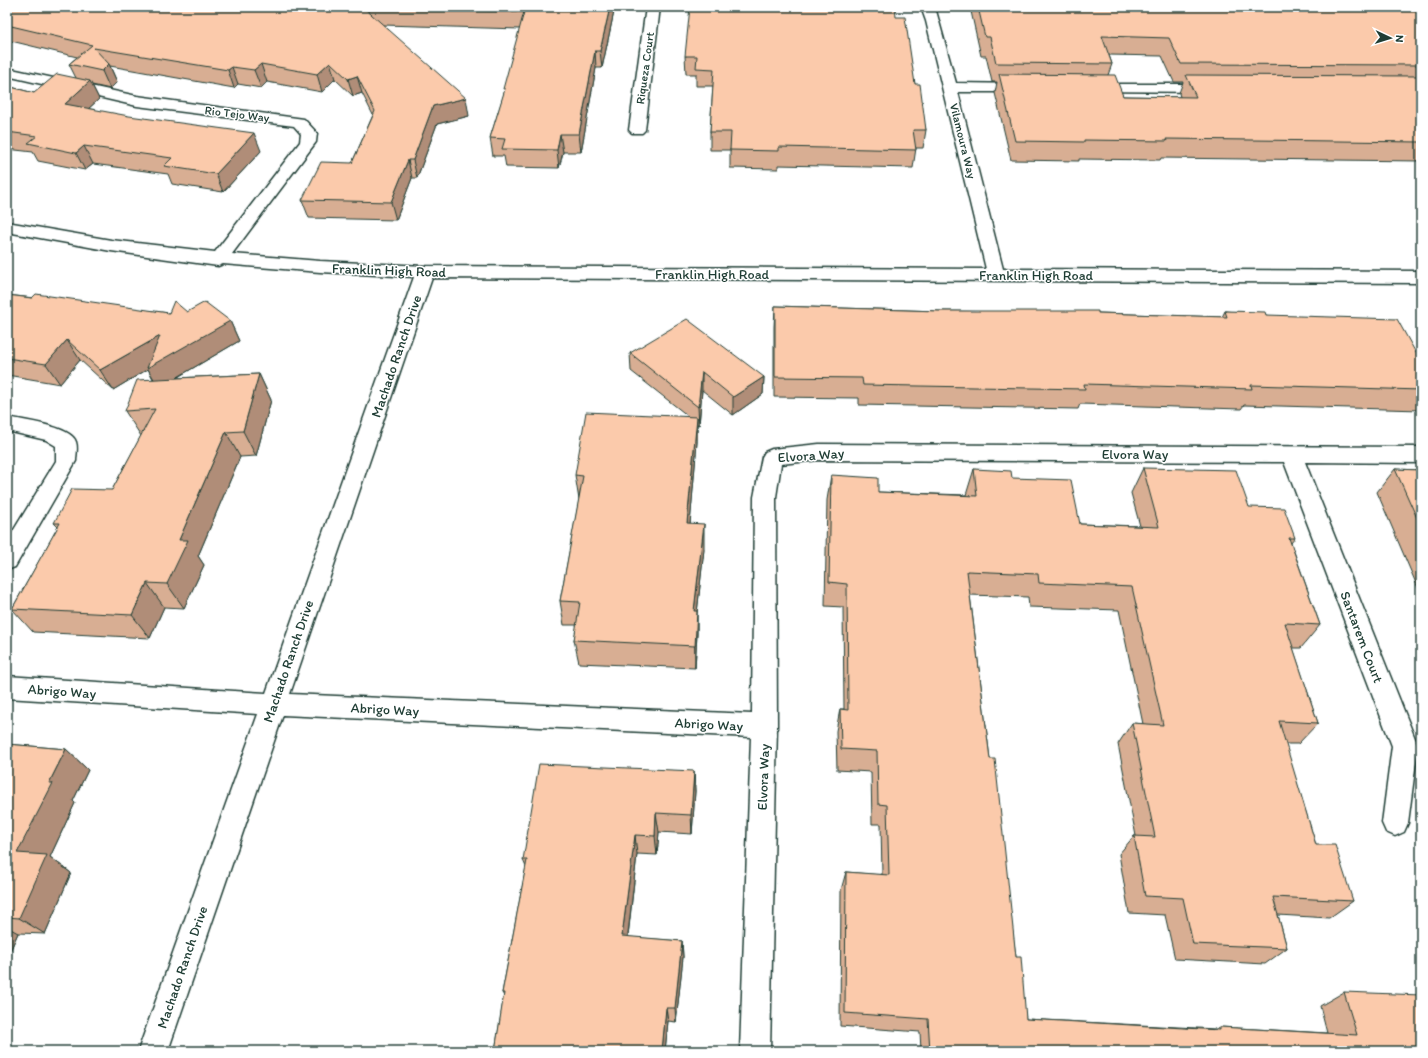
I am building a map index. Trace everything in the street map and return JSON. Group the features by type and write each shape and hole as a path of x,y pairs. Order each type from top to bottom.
{"street":[{"name":"Riqueza Court","path":"637,130 653,7"},
{"name":"Vilamoura Way","path":"928,7 950,87 996,275"},
{"name":"Rio Tejo Way","path":"7,72 50,83 137,101 299,122 305,127 310,133 308,142 218,260"},
{"path":"950,87 1038,88"},
{"path":"1078,88 1221,88"},
{"name":"Franklin High Road","path":"7,227 57,237 218,260 341,269 425,272 1421,276"},
{"name":"Machado Ranch Drive","path":"153,1051 425,272"},
{"path":"7,424 52,434 66,442 66,461 7,562"},
{"name":"Elvora Way","path":"755,1051 764,726 765,498 772,457 819,452 1421,455"},
{"name":"Santarem Court","path":"1292,455 1405,746 1395,823"},
{"name":"Abrigo Way","path":"7,687 273,704 764,726"}],"building":[{"path":"7,7 363,7 466,98 433,106 413,160 408,160 391,202 302,200 321,162 352,163 375,111 357,76 348,79 330,62 317,74 261,64 254,70 232,67 228,70 94,48 109,64 102,71 69,64 92,45 7,25"},
{"path":"363,7 610,7 600,51 595,51 579,134 560,134 557,150 502,149 505,139 490,138 505,89 503,89 524,12"},
{"path":"690,7 895,7 896,17 905,17 915,84 920,84 926,130 913,130 916,150 779,147 779,151 730,150 731,132 710,132 714,69 696,68 697,56 685,56"},
{"path":"978,7 1421,7 1421,65 1181,64 1169,38 1102,36 1112,64 996,63 990,37 985,37"},
{"path":"57,74 90,81 65,104 129,116 254,133 216,174 164,166 172,158 84,146 76,153 28,143 37,136 7,132 7,86 34,93"},
{"path":"999,74 1115,75 1123,96 1196,97 1186,75 1421,76 1421,142 1166,139 1167,141 1015,141"},
{"path":"36,294 169,313 174,301 187,312 205,302 230,321 147,368 160,336 100,370 67,340 46,364 7,358 7,295 32,298"},
{"path":"775,306 939,311 1098,311 1098,313 1227,317 1225,311 1265,312 1266,315 1397,319 1421,362 1421,390 1251,385 1252,389 1084,384 1085,389 863,385 862,378 775,377"},
{"path":"687,319 764,377 733,397 702,372 698,407 630,353"},
{"path":"259,374 243,431 226,432 179,540 188,540 167,584 147,583 132,615 12,609 60,523 54,523 72,489 112,490 155,409 125,411 137,380"},
{"path":"586,412 697,417 687,523 704,524 694,611 697,611 695,646 574,640 580,602 560,601 583,476 575,475"},
{"path":"1143,468 1236,470 1249,507 1284,508 1295,538 1289,538 1320,625 1285,623 1318,723 1279,721 1316,845 1335,845 1353,901 1273,897 1287,948 1193,944 1183,898 1145,896 1134,836 1155,837 1132,723 1163,725 1132,587 1039,583 1038,574 967,571 990,759 995,759 1016,957 1021,957 1026,1019 1220,1030 1220,1027 1357,1035 1344,992 1421,995 1421,1051 930,1051 928,1019 845,1013 846,872 889,875 887,805 878,804 877,751 841,749 840,709 848,710 847,584 829,582 831,475 878,478 878,492 977,496 974,469 1011,471 1012,478 1071,480 1080,524 1159,527"},
{"path":"1395,469 1421,470 1421,527"},
{"path":"7,744 66,749 49,783 53,783 17,853 47,855 19,918 7,917"},
{"path":"539,764 694,771 691,815 656,813 655,836 635,835 622,936 682,941 675,1008 666,1008 662,1051 495,1051 504,993 502,993 527,860 523,860"}]}
